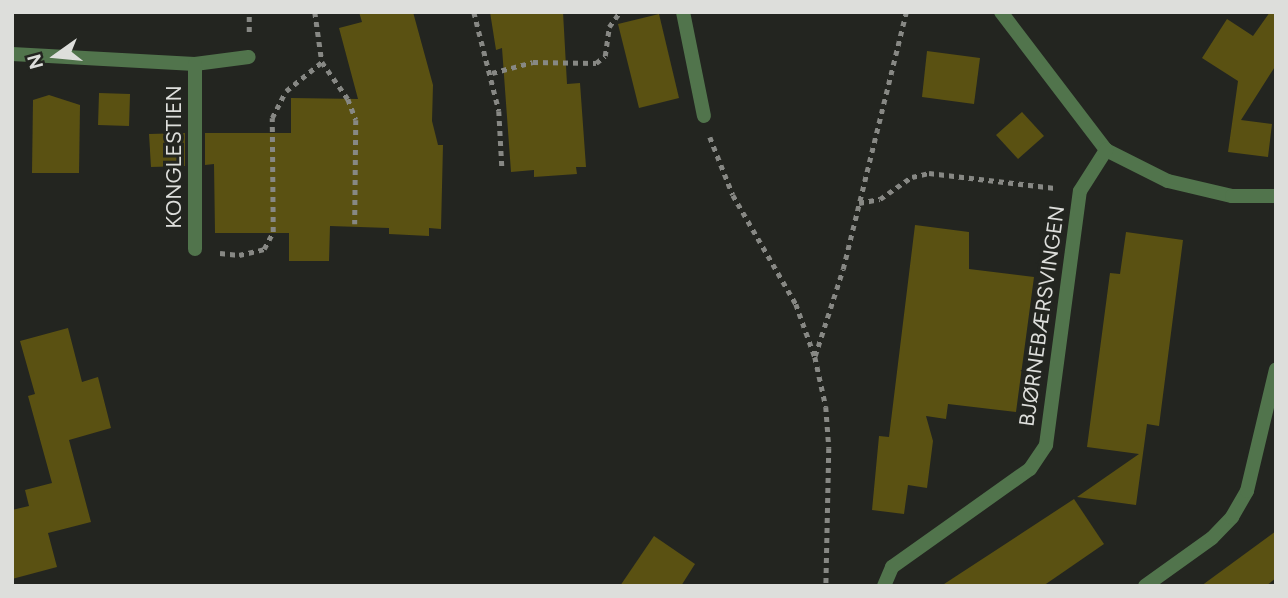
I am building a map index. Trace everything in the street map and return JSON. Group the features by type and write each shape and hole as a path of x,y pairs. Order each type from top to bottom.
{"street":[{"path":"683,12 704,116"},
{"path":"1001,12 1106,150 1167,181 1232,196 1276,196"},
{"name":"KONGLESTIEN","path":"12,54 195,64 249,57"},
{"name":"KONGLESTIEN","path":"195,64 195,249"},
{"name":"BJØRNEBÆRSVINGEN","path":"884,586 892,567 1030,469 1046,445 1080,191 1106,150"},
{"path":"1145,586 1212,538 1232,517 1247,491 1276,369"}],"path":[{"path":"315,12 322,62 348,99 356,120 355,223"},
{"path":"474,12 492,73 502,166"},
{"path":"492,73 533,62 596,63 605,56 609,27 620,12"},
{"path":"815,357 895,71 905,12"},
{"path":"195,249 239,255 264,248 273,232 272,118 286,91 322,62"},
{"path":"704,116 733,195 796,304 815,357 826,408 829,449 826,586"},
{"path":"859,203 880,199 912,177 929,173 1080,191"}],"building":[{"path":"359,12 413,12 433,85 432,121 438,145 443,145 441,229 429,228 429,236 389,234 389,228 330,226 329,261 289,261 289,233 215,233 214,164 205,165 205,133 291,133 291,98 358,99 339,28 362,22"},
{"path":"490,12 563,12 567,84 580,83 586,167 576,167 577,174 534,177 534,170 511,172 502,48 496,50"},
{"path":"1270,12 1276,12 1276,65 1241,120 1272,124 1268,157 1228,152 1238,81 1202,58 1227,19 1253,36"},
{"path":"659,14 679,98 639,108 618,24"},
{"path":"927,51 980,58 974,104 922,97"},
{"path":"99,93 130,94 129,126 98,125"},
{"path":"49,95 80,105 79,173 32,173 33,100"},
{"path":"1022,112 1044,136 1018,159 996,135"},
{"path":"185,133 185,166 151,167 149,134"},
{"path":"915,225 969,232 969,269 1034,277 1016,412 948,404 946,419 926,416 933,441 927,488 908,485 904,514 872,510 879,436 889,437"},
{"path":"1126,232 1183,240 1159,426 1147,424 1136,505 1077,497 1139,454 1087,447 1110,273 1120,274"},
{"path":"68,328 82,382 98,377 111,428 69,440 91,522 48,533 57,567 12,579 12,510 29,506 25,490 52,483 28,396 35,394 20,341"},
{"path":"1074,499 1104,544 1043,586 941,586"},
{"path":"1276,531 1276,578 1266,586 1201,586"},
{"path":"654,536 695,564 681,586 620,586"}]}
